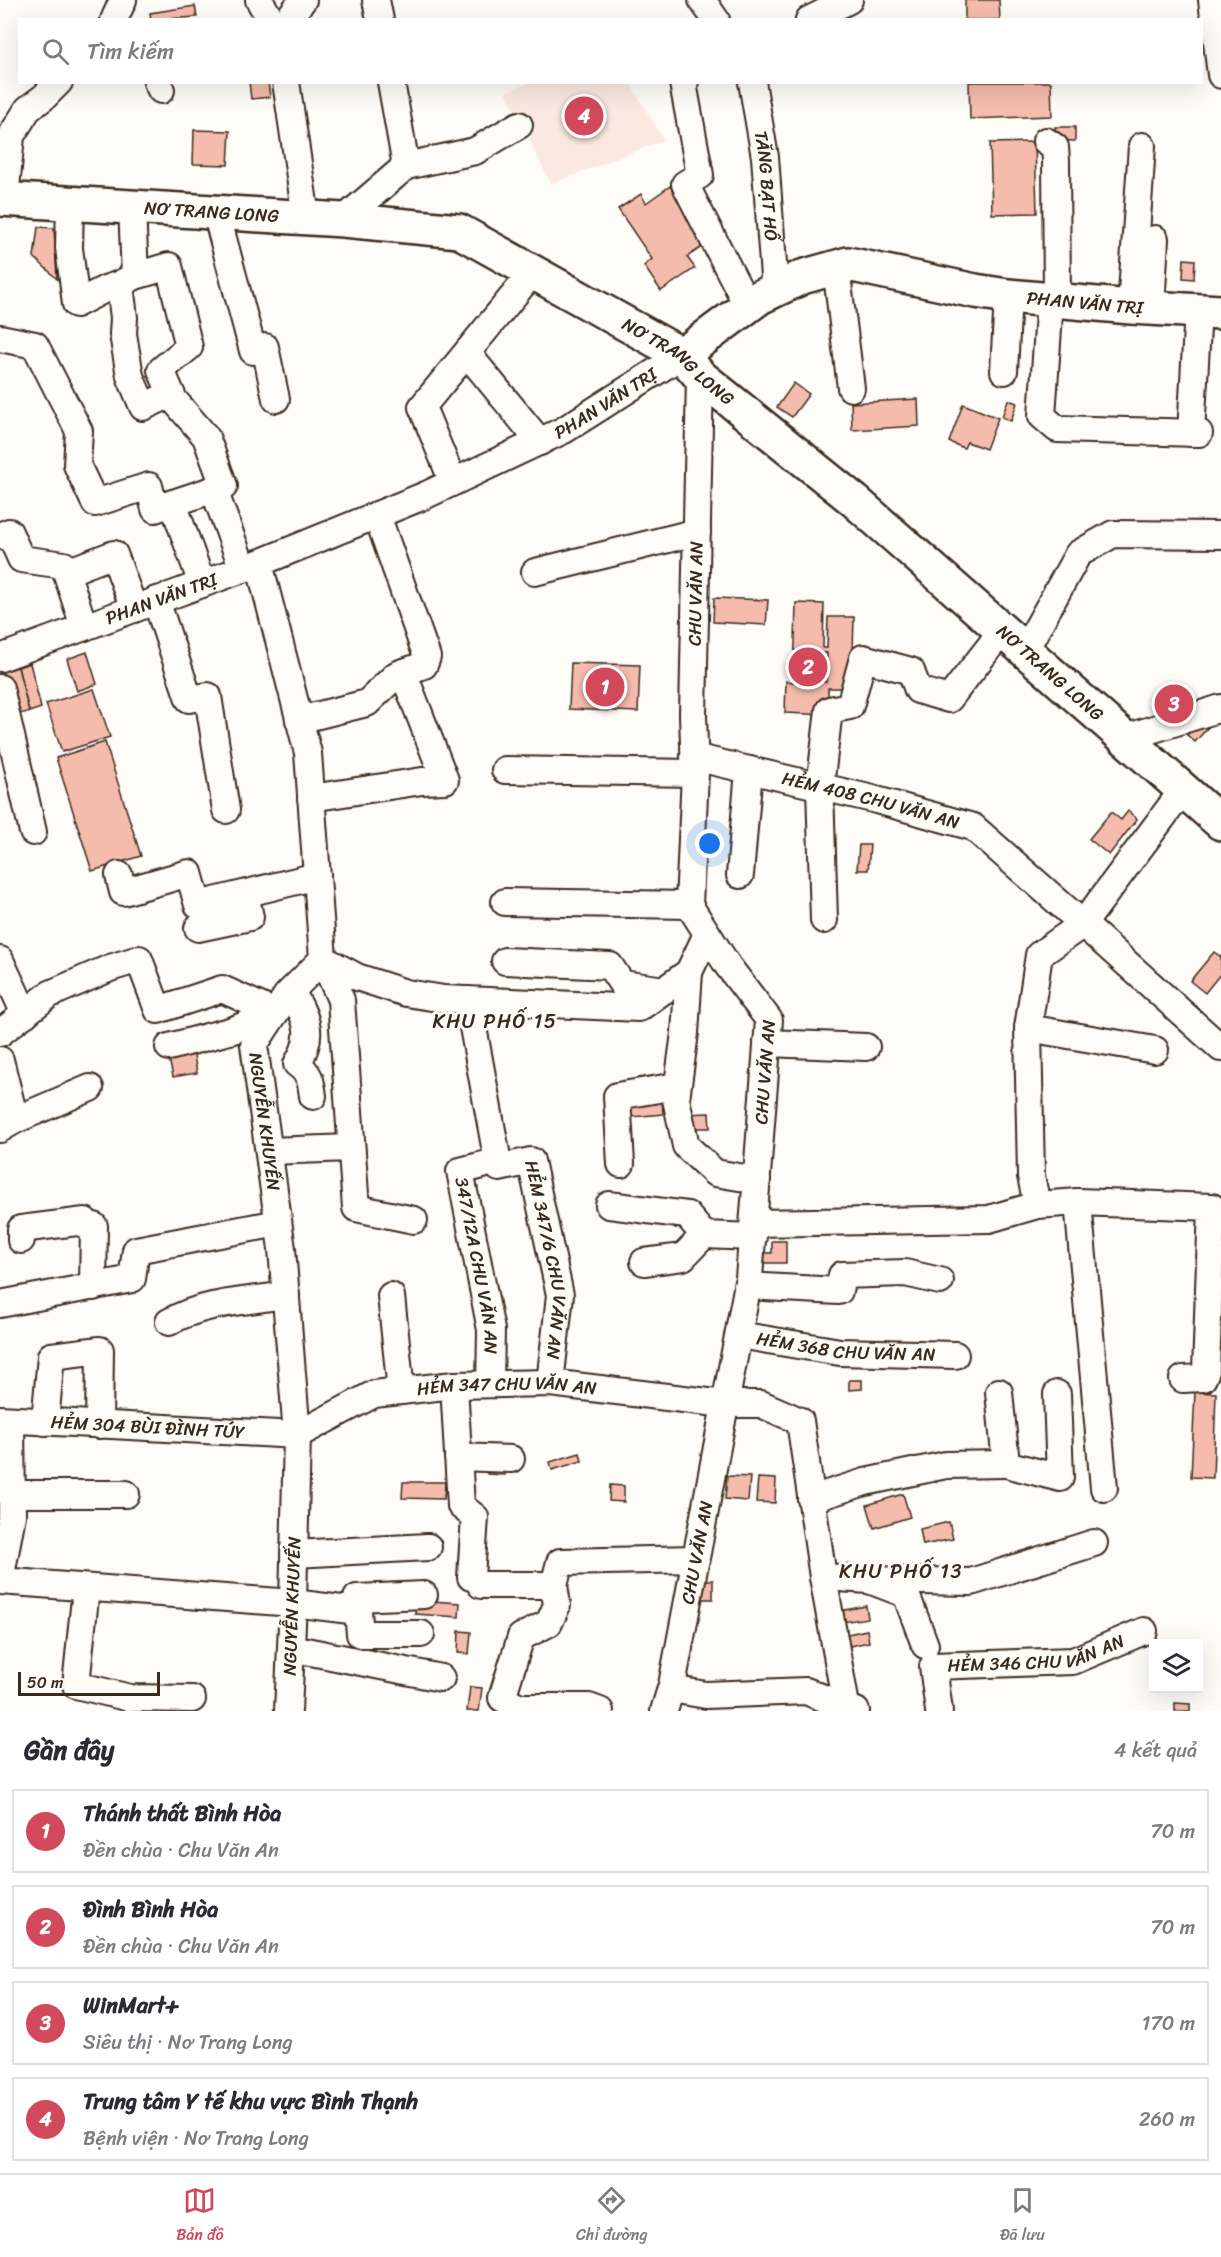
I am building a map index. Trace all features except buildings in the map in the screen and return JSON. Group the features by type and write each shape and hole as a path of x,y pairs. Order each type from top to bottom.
{"main road":[{"name":"NƠ TRANG LONG","path":"3,199 306,217 459,231 691,366 855,501 1221,823"},
{"name":"PHAN VĂN TRỊ","path":"691,366 761,298 802,277 848,264 1008,296 1141,308 1210,311"}],"street":[{"path":"259,0 270,18"},
{"path":"289,18 303,0"},
{"path":"376,0 380,18"},
{"path":"702,0 715,18"},
{"path":"813,18 849,0"},
{"path":"1214,7 1220,43 1221,75"},
{"path":"3,199 11,136 28,109 57,84"},
{"path":"286,84 306,217"},
{"path":"391,84 406,166"},
{"path":"683,84 700,175 685,184 761,298"},
{"name":"TĂNG BẠT HỔ","path":"752,84 765,156 761,298"},
{"path":"343,220 406,166 475,151 519,125"},
{"path":"1047,141 1055,147 1056,161 1054,299 1042,416 1057,429 1195,433 1210,311"},
{"path":"1141,308 1142,146"},
{"path":"0,338 35,345 78,431 77,465 95,503 149,486 155,509 224,486 206,437 174,400 161,370 189,347 169,266 105,289 76,304 69,248 70,202"},
{"path":"132,207 123,334 130,376 142,406 171,394"},
{"path":"216,212 253,351 266,347 276,399"},
{"path":"1141,308 1155,239"},
{"path":"836,267 851,388"},
{"path":"453,482 422,407 533,272"},
{"path":"1004,371 1008,296"},
{"path":"467,353 540,442"},
{"name":"PHAN VĂN TRỊ","path":"0,658 251,566 377,515 540,442 691,366"},
{"name":"CHU VĂN AN","path":"667,1700 747,1286 769,1020 728,966 689,905 695,765 697,532 691,366"},
{"path":"214,490 251,566 300,720 308,753 323,959 341,1000 356,1208 414,1221"},
{"path":"173,503 202,584"},
{"path":"300,720 367,703 396,675 424,665 427,657 377,515"},
{"path":"535,572 697,532"},
{"path":"4,534 21,559 64,565 84,627"},
{"path":"824,920 820,787 829,710 849,706 862,658 911,671 918,690 949,699 1013,640 1078,554 1113,534 1221,535"},
{"path":"67,572 114,554 146,604 189,699 208,696 226,810"},
{"path":"311,798 422,781 445,780 403,672"},
{"path":"0,688 33,832"},
{"path":"1125,738 1221,708"},
{"name":"HẺM 408 CHU VĂN AN","path":"505,770 695,765 749,770 873,799 973,827 1221,1048"},
{"path":"740,875 749,770"},
{"path":"1037,1204 1031,1176 1028,1028 1039,955 1083,924 1183,790"},
{"path":"119,875 123,891 189,873 198,905 317,876"},
{"path":"198,928 250,917 245,894"},
{"path":"506,902 689,905"},
{"path":"707,934 690,972 676,1099 686,1146 715,1173 757,1180"},
{"path":"0,1033 50,994 110,968 139,959 158,1010 222,990 275,1013"},
{"path":"323,959 357,977 406,993 468,1000 639,1008 690,972"},
{"name":"NGUYỄN KHUYẾN","path":"288,1711 294,1603 297,1435 286,1295 254,1045 291,991 323,959"},
{"path":"0,960 25,1014"},
{"path":"505,961 610,966 622,984 665,990"},
{"path":"291,991 306,1016 309,1037 303,1055 297,1064 306,1070 311,1078 313,1096"},
{"name":"HẺM 347/6 CHU VĂN AN","path":"468,1000 499,1168 531,1161 560,1295 550,1383"},
{"path":"169,1047 233,1030 275,1013"},
{"path":"1028,1028 1155,1050"},
{"path":"767,1043 866,1047"},
{"path":"0,1060 8,1125 90,1088"},
{"path":"621,1164 617,1096 677,1086"},
{"path":"269,1151 351,1148"},
{"name":"347/12A CHU VĂN AN","path":"483,1166 460,1171 491,1330 490,1384"},
{"path":"1078,1202 1104,1488"},
{"path":"644,1262 683,1257 704,1235 753,1230 989,1219 1037,1204 1078,1202 1212,1206 1206,1371 1203,1378 1183,1379"},
{"path":"609,1205 687,1215 704,1235"},
{"path":"21,1240 21,1229 85,1221 87,1227 94,1226 93,1287"},
{"path":"0,1304 132,1279 136,1250 278,1223"},
{"path":"747,1286 839,1291 842,1275 905,1273 940,1281"},
{"path":"169,1322 182,1314 199,1309 286,1295"},
{"path":"391,1296 401,1390"},
{"name":"HẺM 368 CHU VĂN AN","path":"739,1335 840,1352 955,1355"},
{"path":"45,1422 51,1356 100,1350 99,1425"},
{"name":"HẺM 347 CHU VĂN AN","path":"297,1435 374,1394 454,1385 550,1383 725,1404 761,1404 800,1421 812,1499"},
{"path":"454,1385 461,1506 475,1517 476,1581 554,1585"},
{"path":"999,1392 1006,1464"},
{"path":"850,1710 823,1578 812,1499 865,1482 946,1465 1006,1464 1060,1478 1057,1394"},
{"path":"6,1420 12,1515 0,1581 294,1603 358,1611"},
{"name":"HẺM 304 BÙI ĐÌNH TÚY","path":"6,1420 297,1435"},
{"path":"458,1457 511,1459"},
{"path":"12,1494 126,1494"},
{"path":"823,1578 971,1582 1094,1543"},
{"path":"294,1554 428,1547"},
{"path":"600,1711 589,1707 520,1707 502,1698 521,1637 549,1623 557,1605 554,1585 560,1562 696,1559"},
{"path":"869,1580 906,1594 925,1645"},
{"path":"86,1588 76,1685 130,1698 192,1699"},
{"path":"421,1634 360,1634 357,1598 424,1595"},
{"name":"HẺM 346 CHU VĂN AN","path":"939,1711 933,1666 1073,1661 1144,1631"},
{"path":"291,1648 441,1677"},
{"path":"667,1700 706,1695 806,1691 838,1702 850,1710"}],"shaded area":[{"path":"526,84 631,84 664,140 551,184 506,92"}],"place":[{"name":"Trung tâm Y tế khu vực Bình Thạnh","path":"584,116"},
{"name":"Đình Bình Hòa","path":"808,667"},
{"name":"Thánh thất Bình Hòa","path":"605,687"},
{"name":"WinMart+","path":"1174,704"}],"district":[{"name":"KHU PHỐ 15","path":"495,1021"},
{"name":"KHU PHỐ 13","path":"901,1571"}]}
